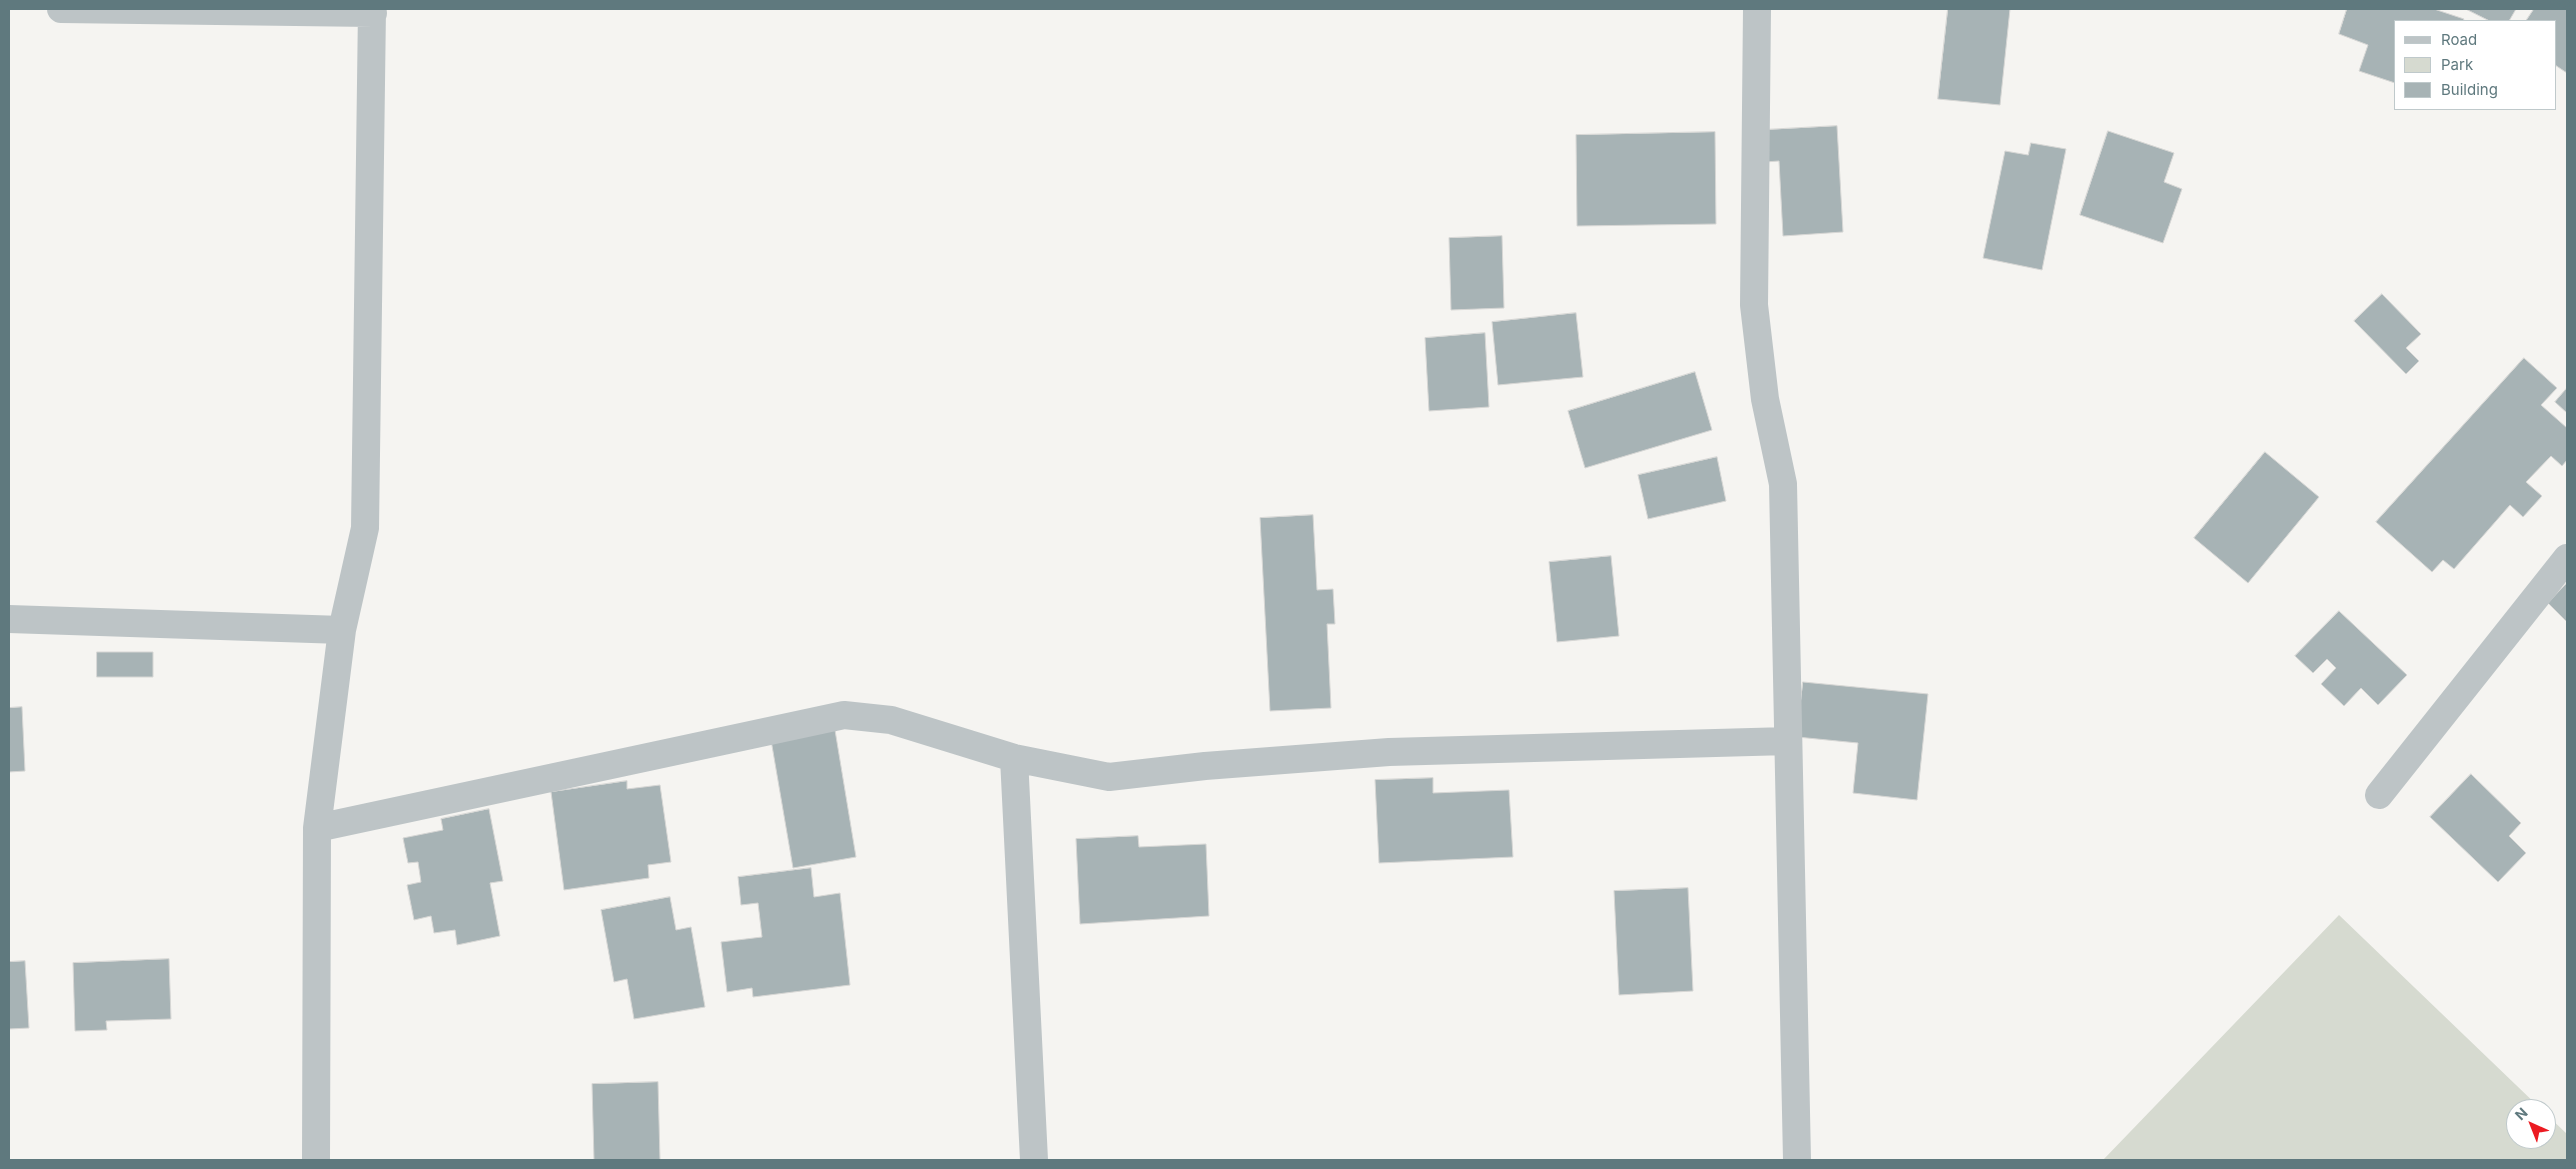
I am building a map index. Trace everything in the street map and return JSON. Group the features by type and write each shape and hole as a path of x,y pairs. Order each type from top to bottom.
{"street":[{"path":"61,9 373,11 365,528 342,630 316,828 316,1160"},
{"path":"1757,9 1754,305 1765,399 1783,484 1797,1160"},
{"path":"2379,795 2567,558"},
{"path":"9,619 342,630"},
{"path":"316,828 844,715 891,720 1014,758 1109,777 1206,766 1389,752 1788,741"},
{"path":"1014,758 1034,1160"}],"green space":[{"path":"2339,915 2531,1099 2506,1099 2506,1149 2556,1149 2556,1124 2567,1134 2567,1160 2103,1160"}],"building":[{"path":"1948,9 2010,9 2000,105 1938,99"},
{"path":"2347,9 2434,9 2464,19 2394,20 2394,83 2359,71 2368,45 2339,34"},
{"path":"2466,9 2516,9 2510,20 2488,20"},
{"path":"2534,9 2567,9 2567,73 2556,66 2556,20 2527,20"},
{"path":"1837,126 1843,232 1783,236 1779,161 1765,162 1763,130"},
{"path":"2108,131 2174,153 2164,182 2182,189 2163,243 2080,215"},
{"path":"1715,132 1716,224 1577,226 1576,135"},
{"path":"2031,143 2066,149 2042,270 1983,258 2005,151 2028,155"},
{"path":"1502,236 1504,308 1451,310 1449,238"},
{"path":"2382,294 2421,334 2406,348 2419,361 2406,374 2354,321"},
{"path":"1576,313 1583,377 1498,385 1492,322"},
{"path":"1485,333 1489,407 1429,411 1425,338"},
{"path":"2524,358 2557,388 2541,405 2567,428 2567,460 2562,466 2551,456 2526,482 2542,496 2523,517 2510,505 2454,569 2443,560 2432,572 2376,522"},
{"path":"1695,372 1712,430 1585,468 1568,411"},
{"path":"2567,388 2567,413 2555,402"},
{"path":"2265,452 2319,497 2248,583 2194,538"},
{"path":"1717,457 1726,501 1648,519 1638,475"},
{"path":"1313,515 1317,590 1333,589 1335,624 1327,624 1331,708 1270,711 1260,518"},
{"path":"1611,556 1619,636 1557,642 1549,562"},
{"path":"2567,583 2567,622 2548,603"},
{"path":"2339,611 2407,675 2378,705 2361,688 2344,706 2321,684 2336,668 2327,659 2313,673 2295,656"},
{"path":"97,652 153,652 153,677 97,677"},
{"path":"1803,682 1928,694 1917,800 1853,793 1858,743 1797,737"},
{"path":"22,707 25,771 9,772 9,708"},
{"path":"834,724 856,857 793,868 770,734"},
{"path":"2471,774 2521,823 2509,836 2526,853 2498,882 2430,817"},
{"path":"1433,778 1433,793 1509,790 1513,857 1379,863 1375,780"},
{"path":"627,781 627,789 660,785 671,862 648,865 649,878 564,890 551,792"},
{"path":"489,809 503,881 490,883 500,936 457,945 455,930 434,933 431,916 414,920 407,885 421,882 418,862 408,863 403,838 443,830 441,819"},
{"path":"1138,836 1139,847 1206,844 1209,916 1080,924 1076,839"},
{"path":"811,868 814,897 840,893 850,985 753,997 752,988 727,992 721,942 762,937 758,903 741,905 738,877"},
{"path":"1688,888 1693,991 1619,995 1614,891"},
{"path":"670,897 676,930 691,927 705,1007 634,1019 627,979 614,982 601,910"},
{"path":"169,959 171,1019 106,1021 107,1030 75,1031 73,963"},
{"path":"25,961 29,1028 9,1029 9,962"},
{"path":"658,1082 660,1160 594,1160 592,1084"}]}
